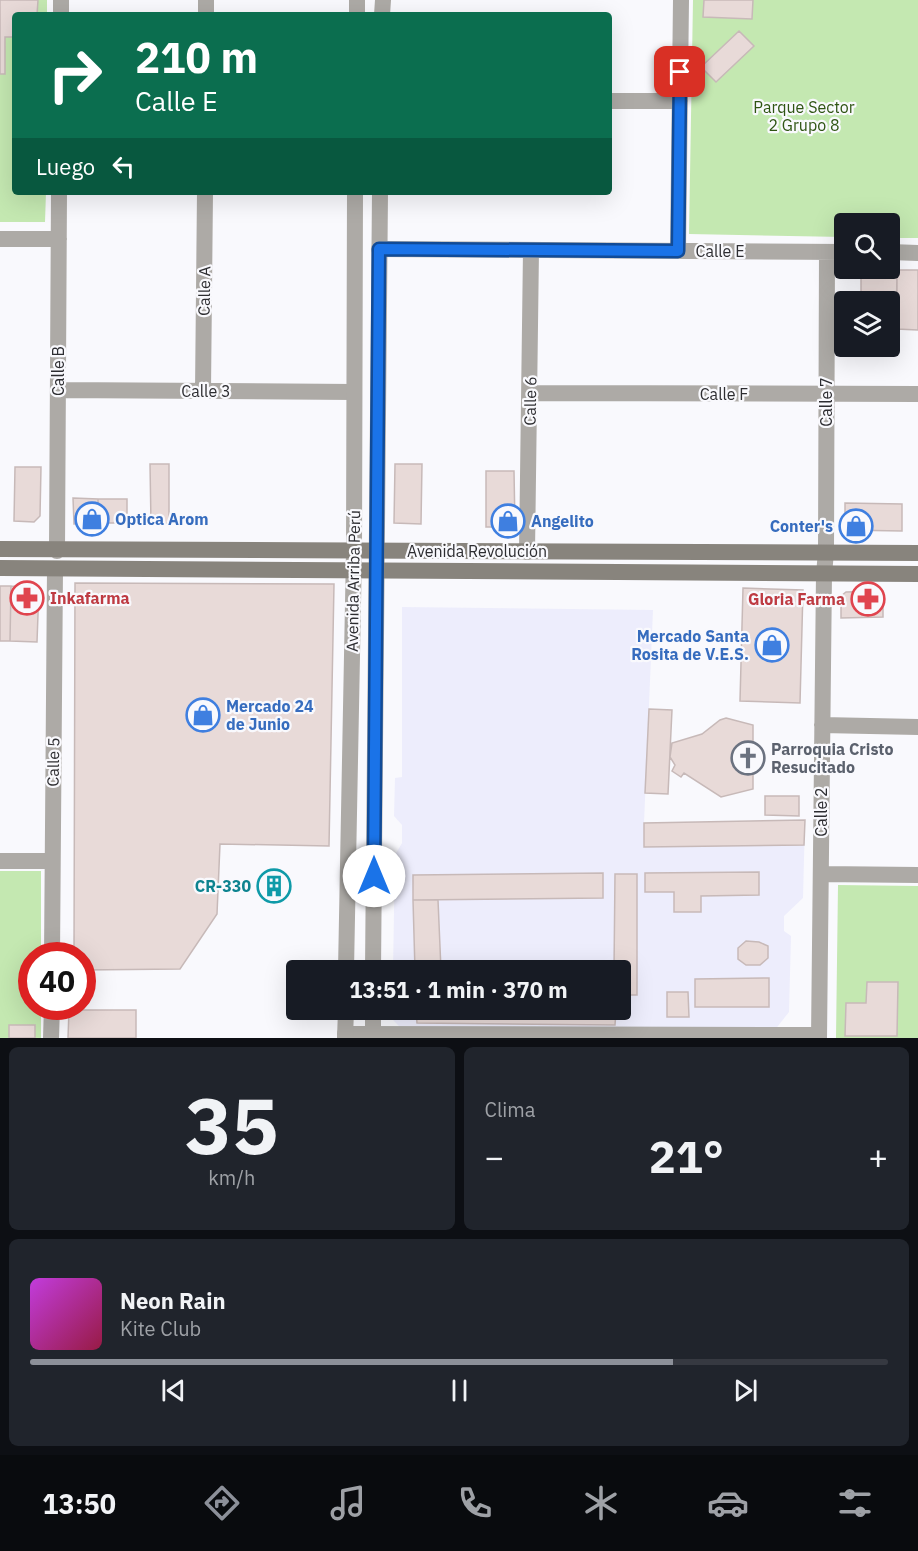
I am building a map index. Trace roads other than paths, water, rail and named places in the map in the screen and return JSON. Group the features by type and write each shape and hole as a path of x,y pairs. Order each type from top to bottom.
{"main road":[{"name":"Avenida Revolución","path":"0,549 918,553"},
{"name":"Avenida Revolución","path":"0,568 918,574"}],"street":[{"path":"678,251 681,0"},
{"path":"612,101 680,101"},
{"name":"Calle B","path":"57,551 59,195"},
{"name":"Calle A","path":"204,391 205,195"},
{"name":"Avenida Arriba Perú","path":"346,960 354,571 355,195"},
{"name":"Avenida Arriba Perú","path":"374,960 380,195"},
{"path":"0,239 59,239"},
{"name":"Calle E","path":"379,249 834,252"},
{"name":"Calle 6","path":"527,552 531,250"},
{"name":"Calle 7","path":"826,552 827,252"},
{"path":"900,252 918,253"},
{"name":"Calle 3","path":"58,390 354,392"},
{"name":"Calle F","path":"530,393 918,394"},
{"name":"Calle 2","path":"819,1037 826,552"},
{"name":"Calle 5","path":"52,942 55,569"},
{"path":"822,725 918,727"},
{"path":"0,861 52,861"},
{"path":"821,874 918,875"},
{"path":"51,1038 52,1020"},
{"path":"346,1020 345,1036 819,1037"},
{"path":"373,1020 373,1037"}],"place":[{"name":"Optica Arom","path":"92,519"},
{"name":"Angelito","path":"508,521"},
{"name":"Conter's","path":"856,526"},
{"name":"Inkafarma","path":"27,598"},
{"name":"Gloria Farma","path":"868,599"},
{"name":"Mercado Santa Rosita de V.E.S.","path":"772,645"},
{"name":"Mercado 24 de Junio","path":"203,715"},
{"name":"Parroquia Cristo Resucitado","path":"748,758"},
{"name":"CR-330","path":"274,886"}],"park label":[{"name":"Parque Sector 2 Grupo 8","path":"804,116"}]}
